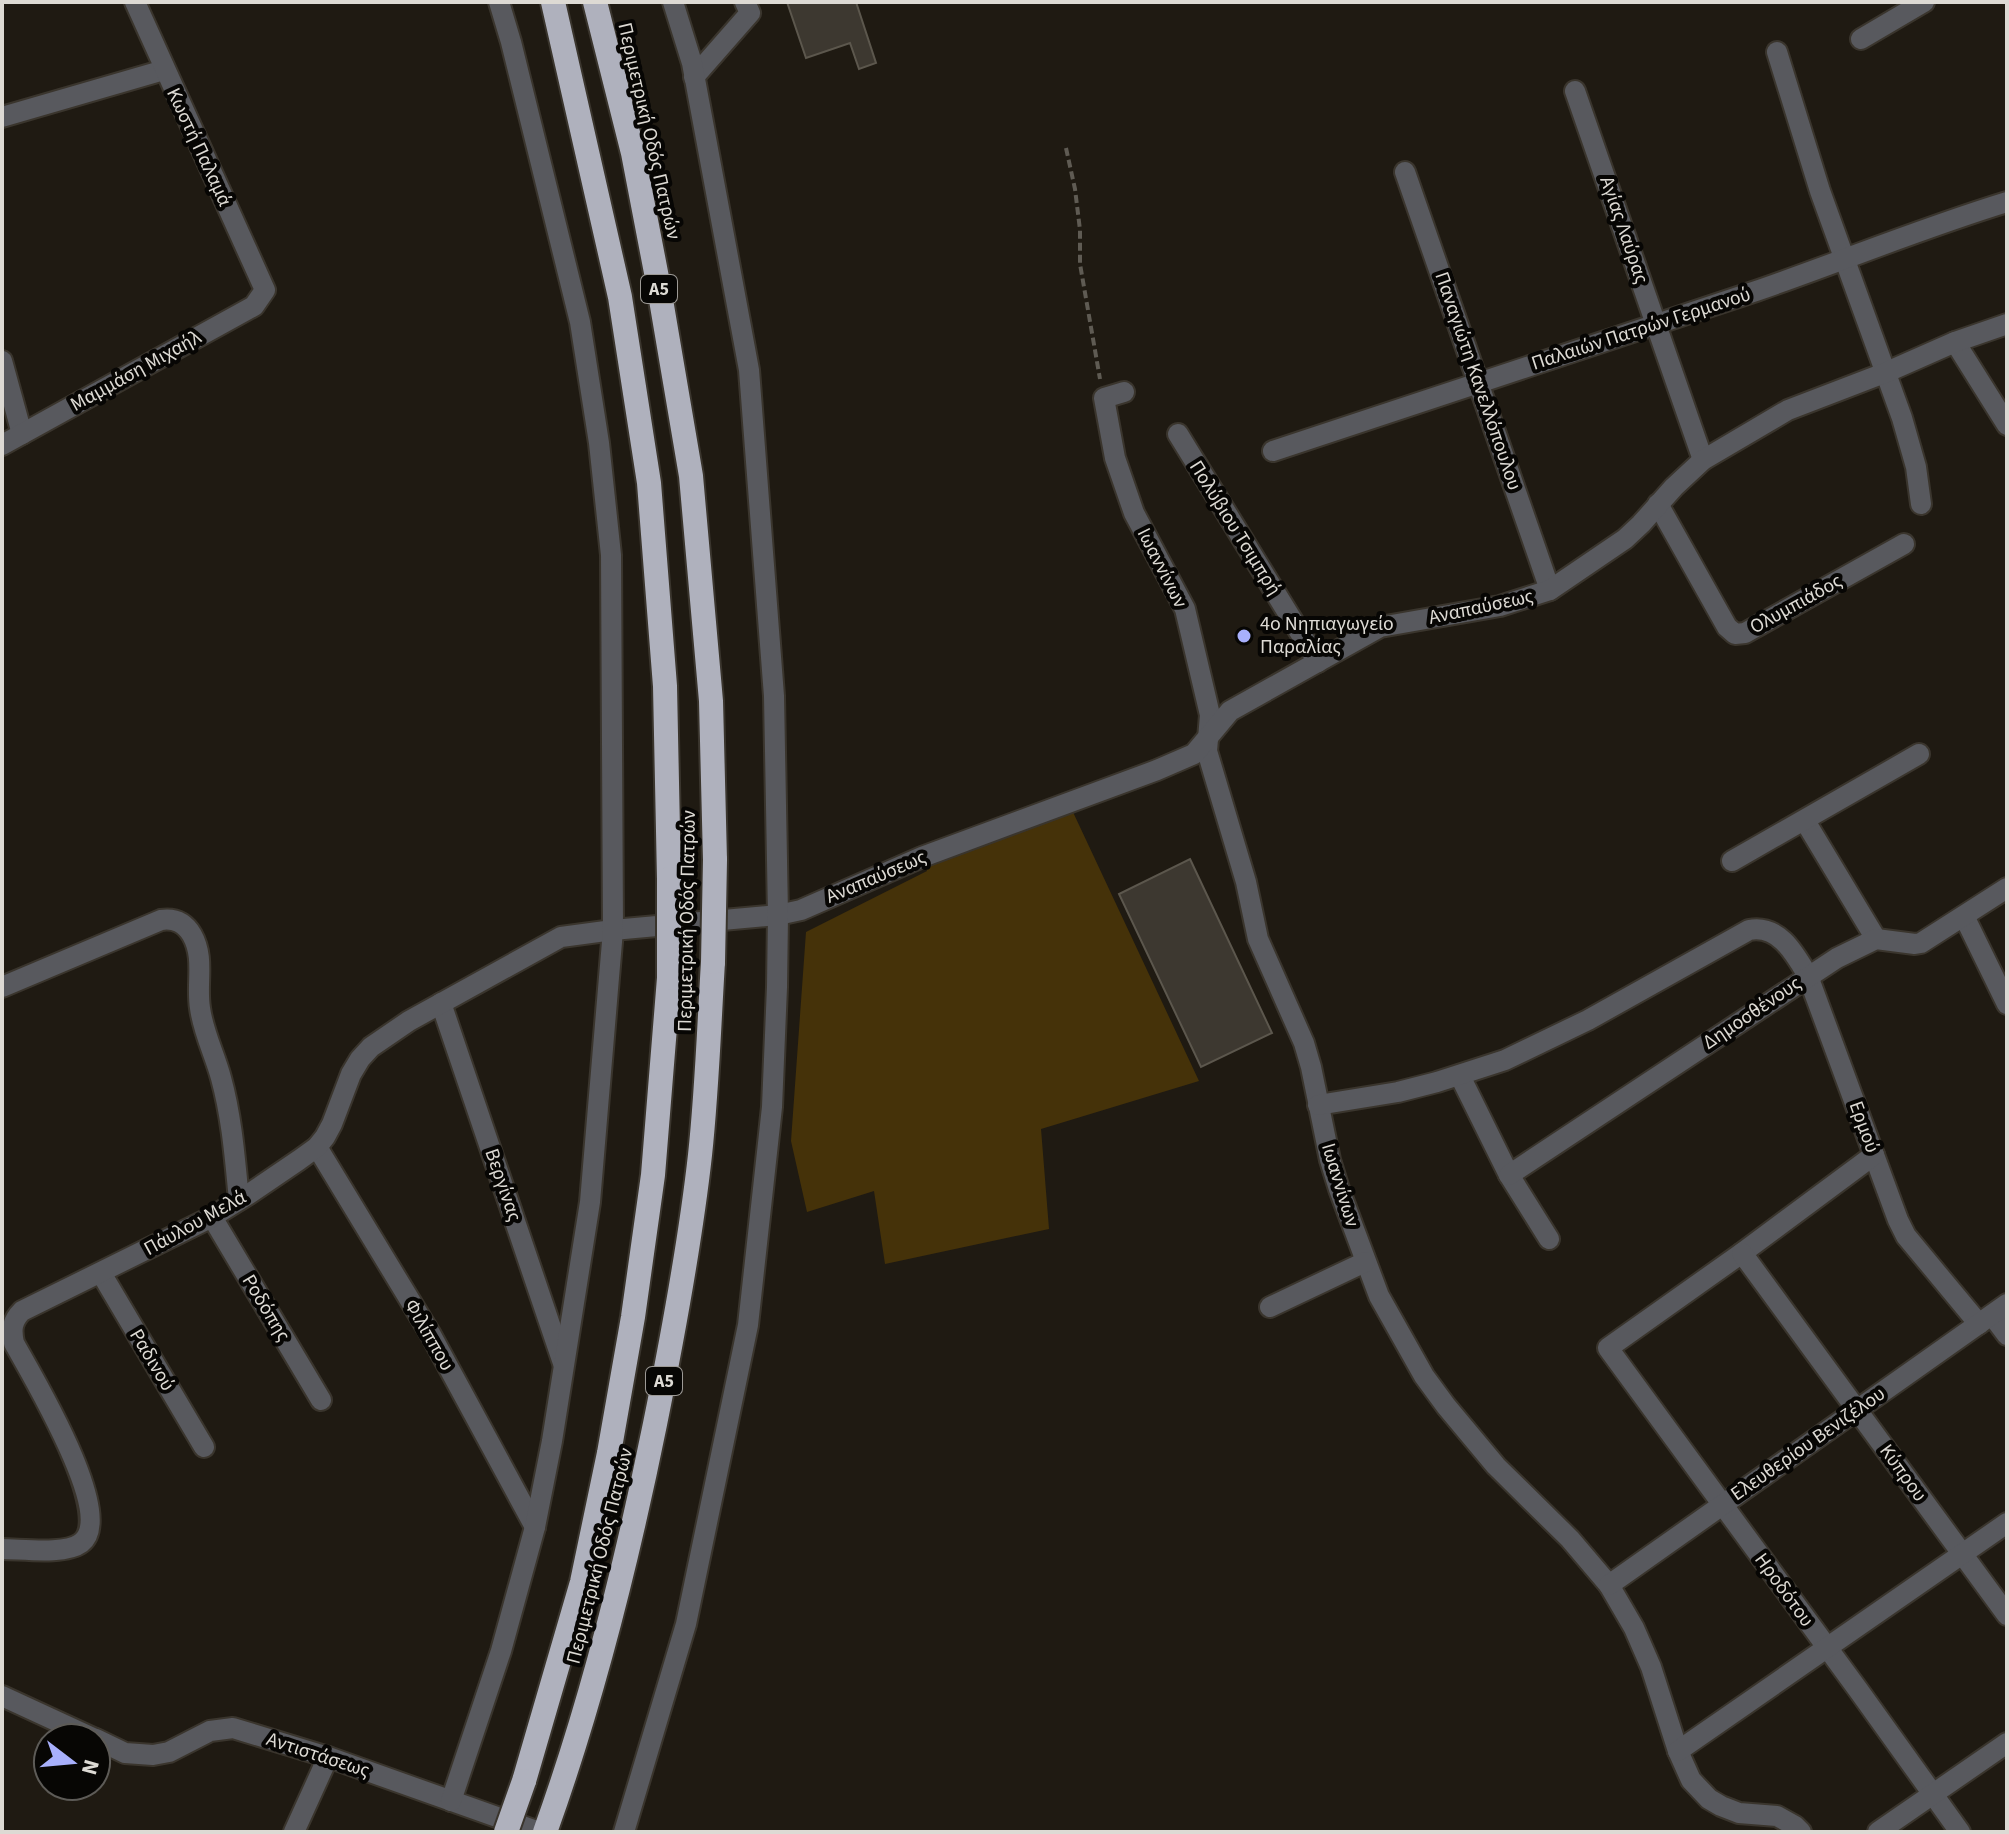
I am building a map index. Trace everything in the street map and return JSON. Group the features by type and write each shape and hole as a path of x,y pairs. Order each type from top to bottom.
{"highway":[{"name":"Περιμετρική Οδός Πατρών","path":"506,1832 582,1582 609,1453 633,1317 653,1175 669,978 665,686 649,483 620,297 553,2"},
{"name":"Περιμετρική Οδός Πατρών","path":"542,1832 560,1791 618,1595 669,1354 688,1252 700,1152 713,962 715,860 711,701 691,476 633,153 595,2"}],"street":[{"name":"Κωστή Παλαμά","path":"135,2 265,290"},
{"path":"451,1801 501,1651 535,1527 565,1367 590,1202 613,930 611,555 599,443 580,322 499,2"},
{"path":"624,1832 686,1624 748,1325 772,1107 777,987 774,696 749,370 694,77 673,2"},
{"path":"694,77 750,13 745,2"},
{"path":"1861,39 1924,2"},
{"path":"1777,52 1820,191 1887,372 1916,467 1921,504"},
{"path":"2,117 164,70"},
{"name":"Αγίας Λαύρας","path":"1575,91 1703,460"},
{"name":"Παναγιώτη Κανελλόπουλου","path":"1405,172 1550,590"},
{"name":"Παλαιών Πατρών Γερμανού","path":"1273,451 1657,324 2007,202"},
{"name":"Μαμμάση Μιχαήλ","path":"2,445 254,306 265,290"},
{"name":"Αναπαύσεως","path":"613,930 778,915 801,910 922,857 1194,754 1230,711 1380,627 1500,606 1550,590 1625,539 1703,460 1788,410 2007,324"},
{"path":"1955,342 2007,425"},
{"path":"2,361 22,434"},
{"name":"Ιωαννίνων","path":"1114,395 1115,458 1134,513 1185,609 1210,715 1207,751 1246,882 1258,939 1304,1043 1330,1160 1379,1296 1424,1376 1446,1406 1496,1466 1570,1539 1609,1585 1634,1628 1651,1667 1678,1751 1691,1780 1709,1799 1729,1810 1777,1816 1801,1832"},
{"name":"Πολύβιου Τσιμπρή","path":"1178,434 1318,662"},
{"name":"Ολυμπιάδος","path":"1658,504 1727,627 1735,634 1745,633 1904,544"},
{"path":"1732,861 1919,754"},
{"path":"1805,821 1876,939 1921,943 2007,888"},
{"path":"1964,916 2007,1004"},
{"path":"2,987 161,920 182,923 194,939 199,960 199,1006 226,1096 239,1200"},
{"name":"Ερμού","path":"1460,1076 1540,1045 1749,930 1760,928 1773,933 1787,946 1808,976 1906,1236 1993,1314 2007,1335"},
{"name":"Πάυλου Μελά","path":"2,1549 74,1547 88,1535 90,1526 88,1501 60,1427 14,1343 13,1323 22,1311 212,1217 317,1147 332,1124 360,1059 371,1047 409,1021 561,937 613,930"},
{"name":"Δημοσθένους","path":"1509,1175 1808,976 1876,939"},
{"name":"Βεργίνας","path":"441,1003 565,1367"},
{"path":"1318,1105 1398,1092 1460,1076 1509,1175 1549,1239"},
{"name":"Φιλίππου","path":"317,1147 431,1335 535,1527"},
{"path":"1742,1253 1874,1155"},
{"name":"Ροδόπης","path":"212,1217 321,1400"},
{"name":"Ηροδότου","path":"1742,1253 1608,1348 1960,1832"},
{"name":"Κύπρου","path":"1742,1253 2007,1615"},
{"path":"1270,1307 1365,1262"},
{"name":"Ραδινού","path":"101,1273 204,1447"},
{"name":"Ελευθερίου Βενιζέλου","path":"1609,1585 1993,1314"},
{"path":"1678,1751 2007,1523"},
{"name":"Αντιστάσεως","path":"2,1696 58,1722"},
{"name":"Αντιστάσεως","path":"112,1747 125,1753 153,1755 169,1752 210,1731 233,1728 328,1757 542,1832"},
{"path":"1878,1832 2007,1743"},
{"path":"294,1832 328,1757"}],"path":[{"path":"1066,148 1078,210 1082,277 1114,395"}],"shaded area":[{"path":"1072,810 1199,1081 1041,1129 1049,1229 885,1264 874,1191 807,1212 791,1141 806,932 927,871 925,865"}],"building":[{"path":"787,2 856,2 876,63 859,69 850,43 806,58"},
{"path":"1190,859 1272,1033 1201,1067 1119,894"}],"place":[{"name":"4o Νηπιαγωγείο Παραλίας","path":"1244,636"}]}
